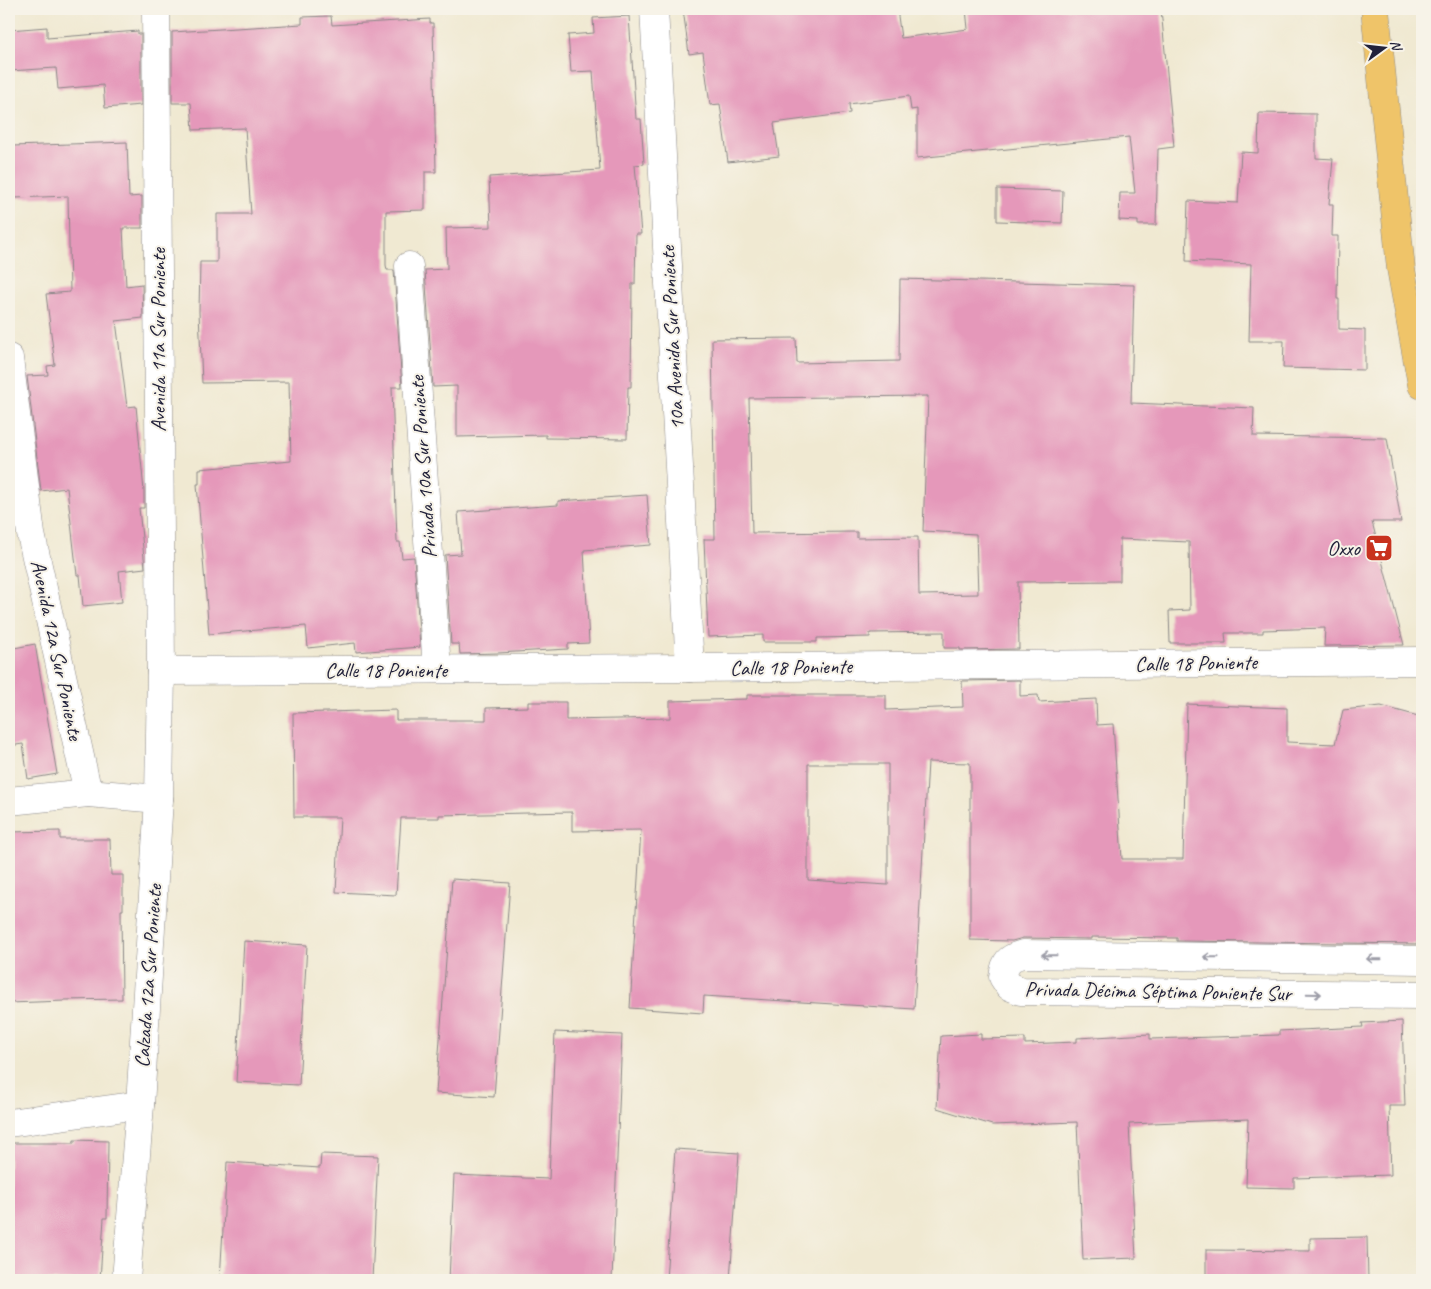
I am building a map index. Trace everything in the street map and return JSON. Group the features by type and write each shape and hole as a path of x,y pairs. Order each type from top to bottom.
{"main road":[{"path":"1375,9 1401,269 1422,385"}],"street":[{"name":"Avenida 11a Sur Poniente","path":"156,9 161,671"},
{"name":"10a Avenida Sur Poniente","path":"654,9 690,668"},
{"name":"Privada 10a Sur Poniente","path":"409,266 437,669"},
{"name":"Avenida 12a Sur Poniente","path":"9,358 20,534 88,793"},
{"name":"Calle 18 Poniente","path":"161,671 1422,661"},
{"name":"Calzada 12a Sur Poniente","path":"126,1280 140,1105 159,799 161,671"},
{"path":"9,800 88,793 159,799"},
{"name":"Privada Décima Séptima Poniente Sur","path":"1422,960 1023,954 1012,957 1005,965 1003,977 1009,986 1021,991 1422,995"},
{"path":"9,1123 140,1105"}],"building":[{"path":"683,9 897,9 901,38 968,29 966,9 1161,9 1174,147 1158,149 1156,225 1138,225 1138,221 1119,220 1120,193 1135,193 1129,137 917,158 917,109 911,110 909,96 849,104 850,113 774,123 779,156 728,162 720,104 710,105 703,52 689,54"},
{"path":"331,16 332,25 430,19 430,23 433,23 436,172 425,172 425,210 386,211 386,265 387,270 394,270 402,387 392,387 397,542 400,542 402,558 414,557 420,647 356,652 355,643 308,648 306,626 209,634 197,484 199,484 199,469 291,461 289,382 202,383 199,312 200,262 217,262 217,214 251,214 245,128 193,130 191,103 172,103 172,32 302,24 302,17"},
{"path":"629,16 636,119 641,119 644,164 635,165 641,234 636,234 635,284 632,284 631,387 628,387 627,439 546,438 546,435 457,437 457,386 433,387 425,270 447,269 446,228 491,227 489,177 600,170 593,71 571,72 568,35 594,33 593,18"},
{"path":"47,27 47,38 138,31 138,34 141,34 141,105 105,108 103,85 58,89 56,68 9,71 9,30"},
{"path":"1259,113 1316,114 1316,158 1333,159 1329,204 1333,204 1332,236 1338,236 1337,299 1339,299 1339,329 1365,330 1365,370 1283,368 1284,341 1249,341 1251,264 1186,261 1188,201 1238,203 1241,152 1258,153"},
{"path":"127,142 129,197 142,196 142,228 123,228 126,286 142,284 143,318 116,321 127,407 136,406 144,491 144,508 139,508 145,568 119,571 122,602 83,606 80,575 77,575 67,488 41,491 27,376 48,375 47,366 55,365 46,294 70,292 68,196 15,198 13,146"},
{"path":"997,189 1063,191 1062,223 997,221"},
{"path":"900,279 1134,285 1131,403 1254,408 1253,436 1387,438 1401,522 1372,522 1404,645 1324,646 1325,628 1263,630 1263,633 1225,633 1226,643 1170,643 1169,611 1190,610 1189,542 1120,539 1120,581 1018,582 1019,649 960,650 960,648 944,648 944,632 870,633 870,637 817,638 817,642 763,642 763,635 708,637 704,539 715,539 712,339 796,338 797,363 899,361","holes":["928,396 923,531 976,534 978,594 919,595 918,537 857,538 857,532 752,533 749,398"]},
{"path":"647,495 651,545 584,550 589,643 568,644 568,649 460,654 459,644 451,644 445,555 461,554 458,512 558,505 558,501"},
{"path":"35,644 57,774 28,779 23,744 9,746 9,649"},
{"path":"1020,680 1020,696 1038,695 1039,702 1096,699 1097,725 1113,724 1122,859 1183,859 1187,704 1287,708 1287,742 1335,744 1343,710 1381,706 1422,717 1422,944 1177,941 1177,938 1092,937 1092,939 1023,938 1012,941 970,940 970,763 928,762 914,1009 704,996 703,1013 630,1008 641,830 572,831 572,812 439,815 439,818 401,818 396,895 336,892 340,817 294,817 293,713 396,710 396,720 486,720 486,708 528,707 528,702 566,702 566,720 670,718 670,701 747,699 747,695 886,695 886,710 963,707 962,681","holes":["808,764 888,764 888,885 808,880"]},
{"path":"60,831 60,839 110,839 111,875 123,875 123,910 121,910 122,999 9,1003 9,832"},
{"path":"452,879 510,883 494,1097 436,1093"},
{"path":"244,941 307,945 299,1085 236,1082"},
{"path":"1402,1021 1405,1106 1389,1106 1391,1175 1294,1178 1294,1188 1246,1187 1248,1119 1129,1124 1136,1258 1083,1260 1077,1122 992,1125 937,1108 941,1036 981,1034 981,1039 1025,1038 1025,1044 1077,1042 1077,1038 1150,1034 1150,1039 1279,1035 1279,1031 1363,1027 1362,1023"},
{"path":"555,1032 622,1035 612,1280 449,1280 454,1175 549,1179"},
{"path":"74,1140 108,1141 107,1218 104,1218 100,1280 9,1280 9,1143 74,1143"},
{"path":"675,1149 739,1153 730,1280 666,1280"},
{"path":"321,1154 378,1156 372,1280 220,1280 227,1162 320,1168"},
{"path":"1367,1237 1368,1280 1206,1280 1206,1250 1310,1251 1310,1238"}],"place":[{"name":"Oxxo","path":"1379,548"}]}
